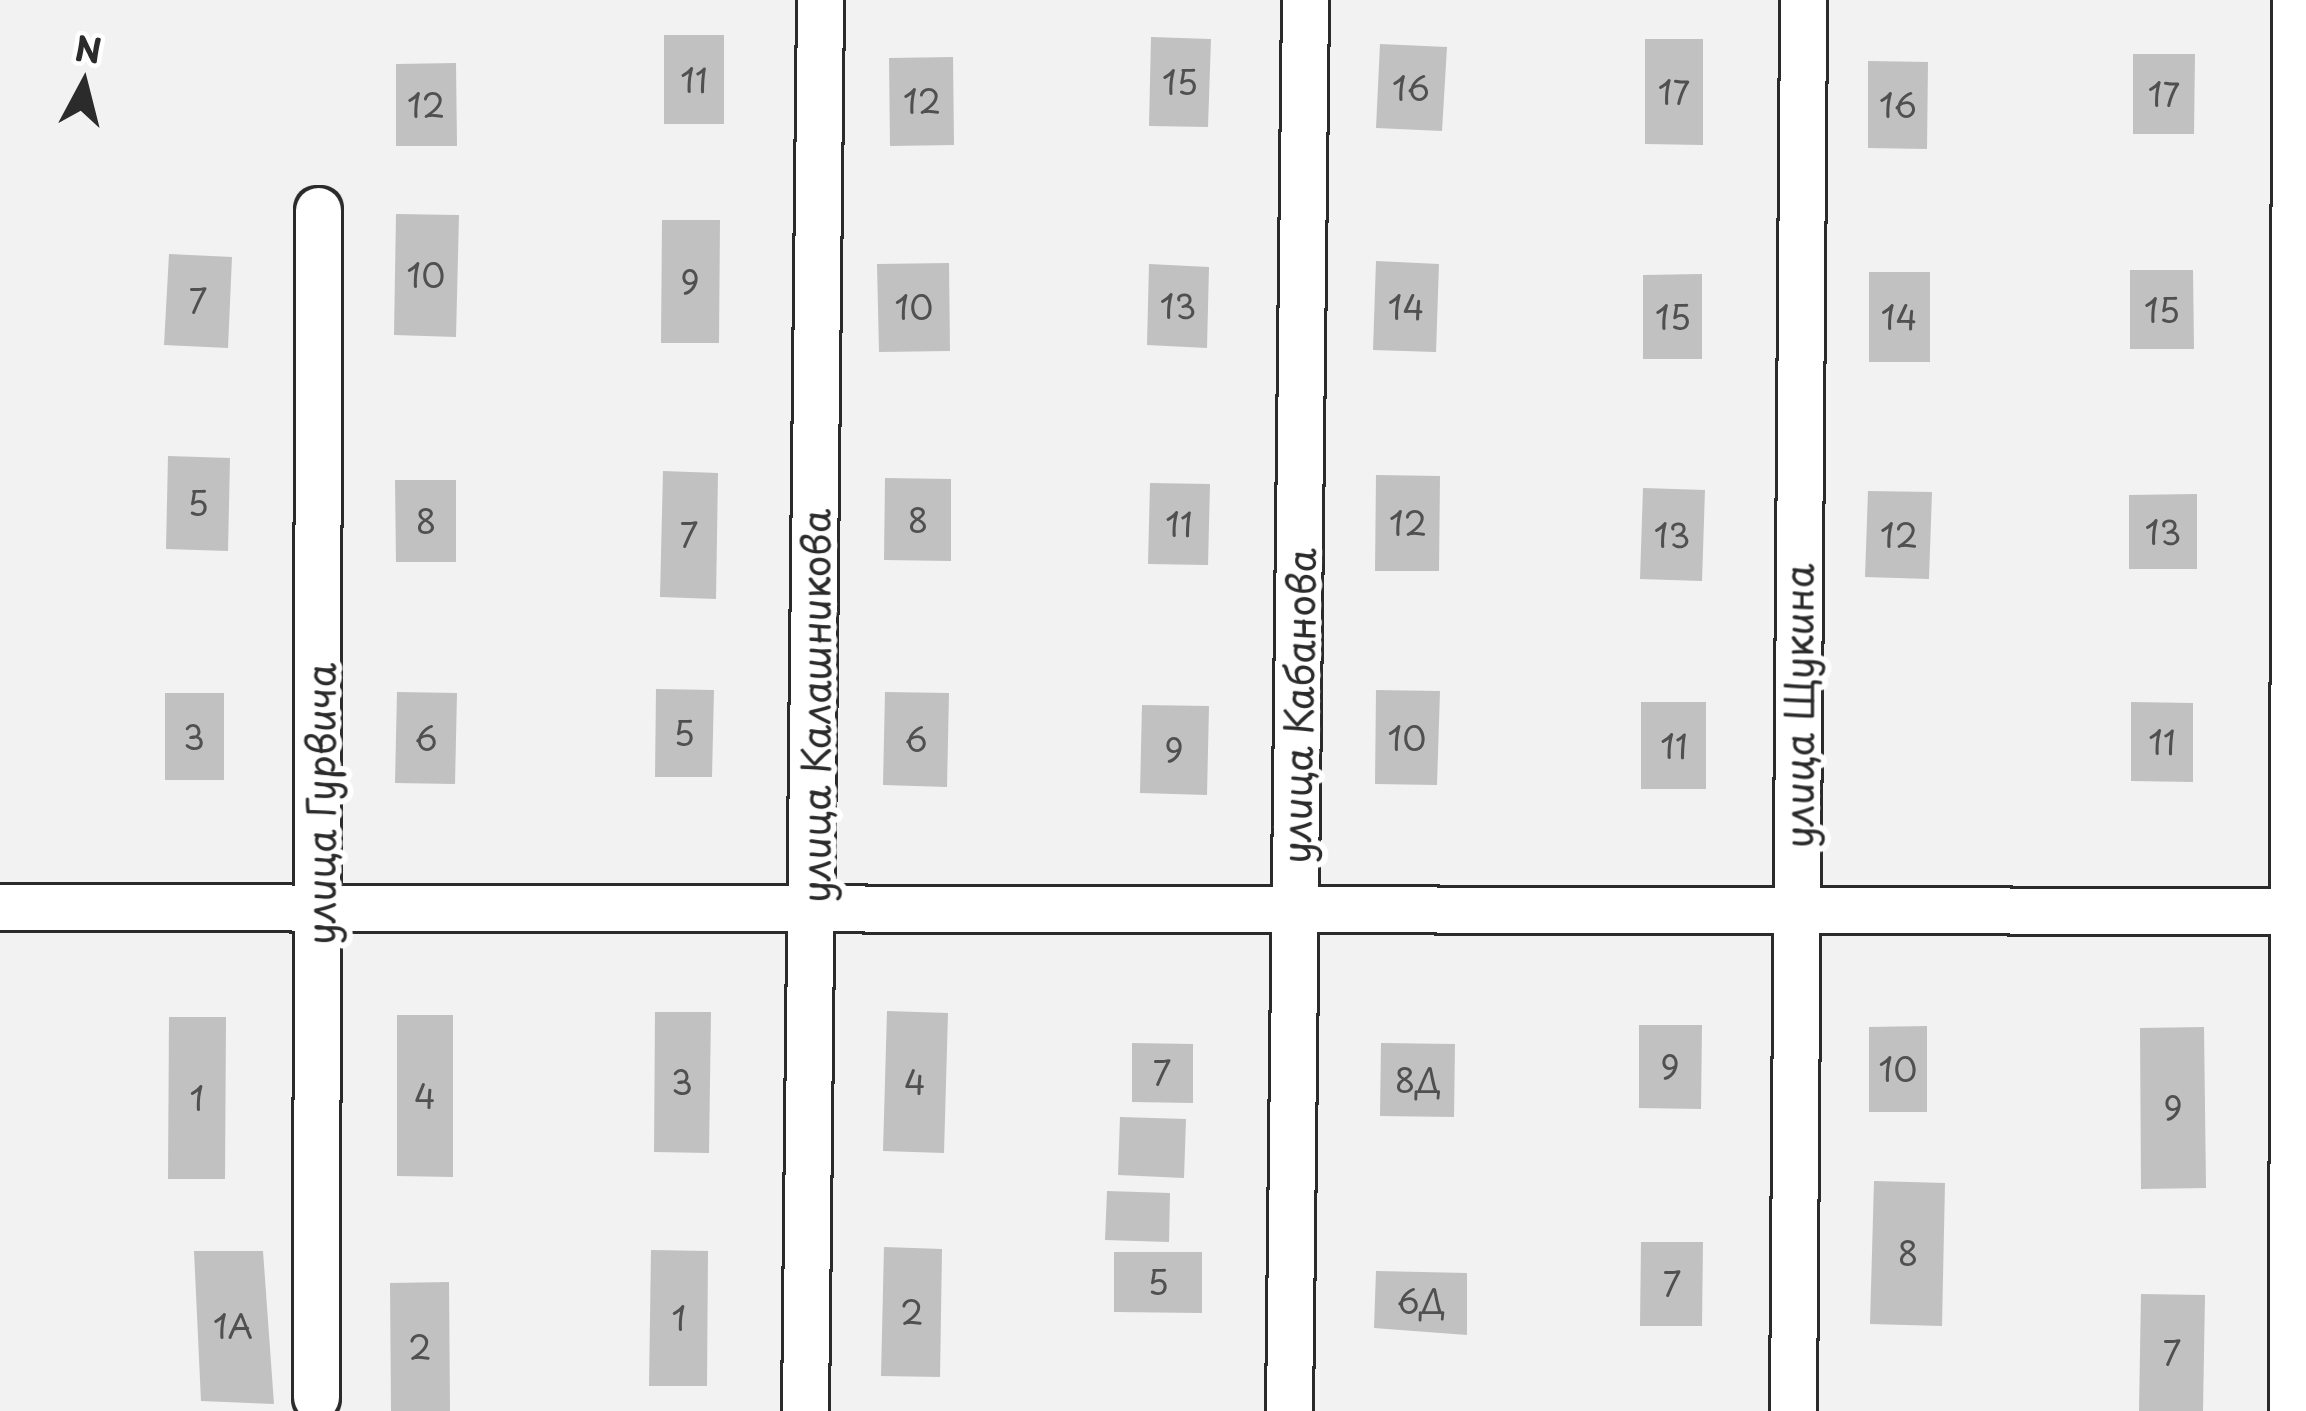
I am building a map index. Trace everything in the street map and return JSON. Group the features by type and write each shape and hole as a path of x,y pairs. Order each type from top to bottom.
{"street":[{"name":"улица Калашникова","path":"805,1411 820,0"},
{"name":"улица Кабанова","path":"1289,1411 1305,0"},
{"name":"улица Щукина","path":"1792,1411 1803,0"},
{"path":"2292,1411 2298,911 2295,0"},
{"name":"улица Гурвича","path":"316,1397 321,912 318,210"},
{"path":"0,907 321,912 1296,907 2298,911"}],"building":[{"path":"664,35 724,35 724,124 664,124"},
{"path":"1151,37 1211,39 1208,127 1149,126"},
{"path":"1645,39 1703,39 1703,145 1645,144"},
{"path":"1380,44 1447,47 1442,131 1376,128"},
{"path":"2133,54 2195,54 2194,134 2133,134"},
{"path":"953,57 954,145 890,146 889,58"},
{"path":"1868,61 1928,62 1927,149 1868,148"},
{"path":"456,63 457,146 396,146 396,64"},
{"path":"396,214 459,215 456,337 394,335"},
{"path":"662,220 720,220 719,343 661,343"},
{"path":"169,254 232,257 228,348 164,345"},
{"path":"1376,261 1439,264 1436,352 1373,350"},
{"path":"949,263 950,351 879,352 877,264"},
{"path":"1149,264 1209,267 1207,348 1147,345"},
{"path":"2130,270 2193,270 2194,349 2130,349"},
{"path":"1869,272 1930,272 1930,362 1869,362"},
{"path":"1702,274 1702,359 1643,359 1643,275"},
{"path":"168,456 230,458 228,551 166,549"},
{"path":"663,471 718,473 716,599 660,597"},
{"path":"1376,475 1440,476 1439,571 1375,571"},
{"path":"885,478 951,479 951,561 884,560"},
{"path":"395,480 456,480 456,562 396,562"},
{"path":"1150,483 1210,484 1208,565 1148,564"},
{"path":"1643,488 1705,490 1702,581 1640,579"},
{"path":"1868,491 1932,492 1929,579 1865,577"},
{"path":"2197,494 2197,569 2129,569 2129,495"},
{"path":"656,689 714,690 712,777 655,777"},
{"path":"1376,690 1440,691 1437,785 1375,784"},
{"path":"397,692 457,693 455,784 395,783"},
{"path":"885,692 949,693 947,787 883,785"},
{"path":"165,693 224,693 224,780 165,780"},
{"path":"1641,702 1706,702 1706,789 1641,789"},
{"path":"2131,702 2193,703 2193,782 2131,781"},
{"path":"1142,705 1209,706 1207,795 1140,793"},
{"path":"887,1011 948,1013 944,1153 883,1151"},
{"path":"655,1012 711,1012 709,1153 654,1152"},
{"path":"397,1015 453,1015 453,1177 397,1176"},
{"path":"169,1017 226,1017 225,1179 168,1179"},
{"path":"1639,1025 1702,1025 1701,1109 1639,1108"},
{"path":"1927,1026 1927,1112 1869,1112 1869,1027"},
{"path":"2204,1027 2206,1188 2141,1189 2140,1028"},
{"path":"1132,1043 1193,1044 1193,1103 1132,1102"},
{"path":"1381,1043 1455,1044 1454,1117 1380,1116"},
{"path":"1120,1117 1186,1119 1184,1178 1118,1175"},
{"path":"1874,1181 1945,1183 1942,1326 1870,1324"},
{"path":"1107,1191 1170,1193 1169,1242 1105,1240"},
{"path":"1641,1242 1703,1242 1702,1326 1640,1326"},
{"path":"884,1247 942,1249 940,1377 881,1376"},
{"path":"651,1250 708,1251 707,1386 649,1386"},
{"path":"194,1251 263,1251 274,1404 201,1401"},
{"path":"1114,1252 1202,1252 1202,1313 1114,1312"},
{"path":"1376,1271 1467,1273 1467,1335 1374,1328"},
{"path":"449,1282 450,1411 391,1411 390,1283"},
{"path":"2141,1294 2205,1295 2203,1411 2139,1411"}]}
